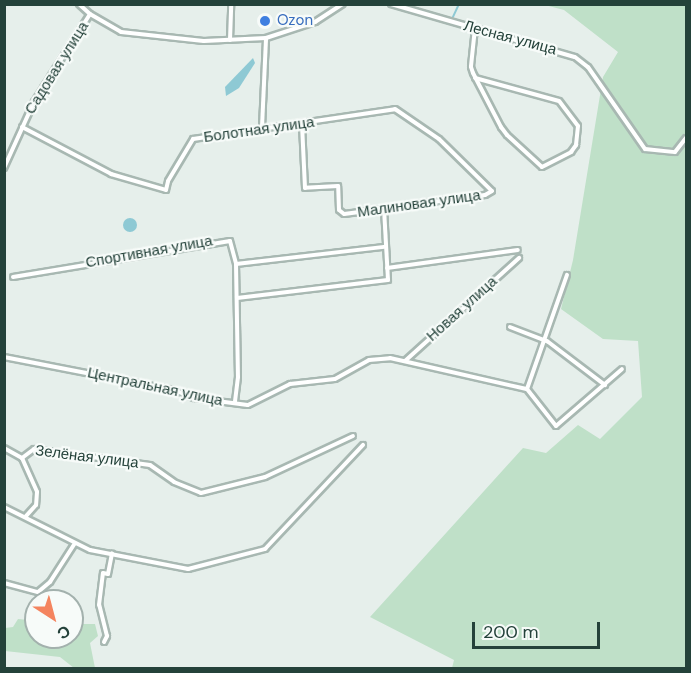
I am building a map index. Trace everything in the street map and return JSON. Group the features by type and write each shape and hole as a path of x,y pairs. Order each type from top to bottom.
{"street":[{"name":"Садовая улица","path":"4,168 22,127 90,14 79,4"},
{"path":"230,40 231,4"},
{"path":"90,14 121,32 204,41 230,40 266,38 315,22 343,4"},
{"name":"Лесная улица","path":"391,4 575,57 588,67 645,149 675,152 687,138"},
{"path":"475,28 470,62 476,78 501,127 536,165 549,166 571,152 576,145 578,126 559,100 476,78"},
{"path":"262,127 266,38"},
{"name":"Болотная улица","path":"22,127 111,174 166,190 168,181 193,139 262,127 368,115 382,108 395,109"},
{"name":"Малиновая улица","path":"302,124 305,188 338,186 339,210 344,214 485,195 492,191 440,139 395,109"},
{"path":"237,298 388,280 384,247 384,209"},
{"name":"Спортивная улица","path":"13,277 222,240 232,243 236,264 237,298 235,403"},
{"path":"236,264 384,247"},
{"path":"387,268 518,250"},
{"name":"Новая улица","path":"405,361 519,258"},
{"path":"527,389 547,341 567,275"},
{"path":"510,327 547,341 605,385"},
{"name":"Центральная улица","path":"4,357 235,403 254,404 290,384 335,379 369,360 405,361"},
{"path":"405,361 527,389 553,423 559,426 622,369"},
{"name":"Зелёная улица","path":"22,458 34,449 150,465 174,482 201,493 265,477 353,436"},
{"path":"4,507 26,516 75,543 188,569 260,551 363,445"},
{"path":"4,448 22,458 38,498 26,516"},
{"path":"4,583 38,592 50,582 75,543"},
{"path":"104,642 107,636 99,605 103,573 108,574 112,553"}],"green space":[{"path":"545,5 686,5 686,668 452,668 454,660 370,617 523,448 546,453 578,425 600,439 642,397 638,341 603,339 561,309 573,260 603,77 618,52 564,10"},
{"path":"18,619 24,620 24,649 84,649 84,624 95,624 98,636 90,643 95,668 74,668 60,657 5,651 5,628 13,627"}],"water":[{"path":"253,58 255,63 239,88 226,96 225,87"},
{"path":"127,218 133,218 137,225 133,232 127,232 123,228 123,222"}],"waterway":[{"path":"453,17 459,4"}],"place":[{"name":"Ozon","path":"265,21"}]}
